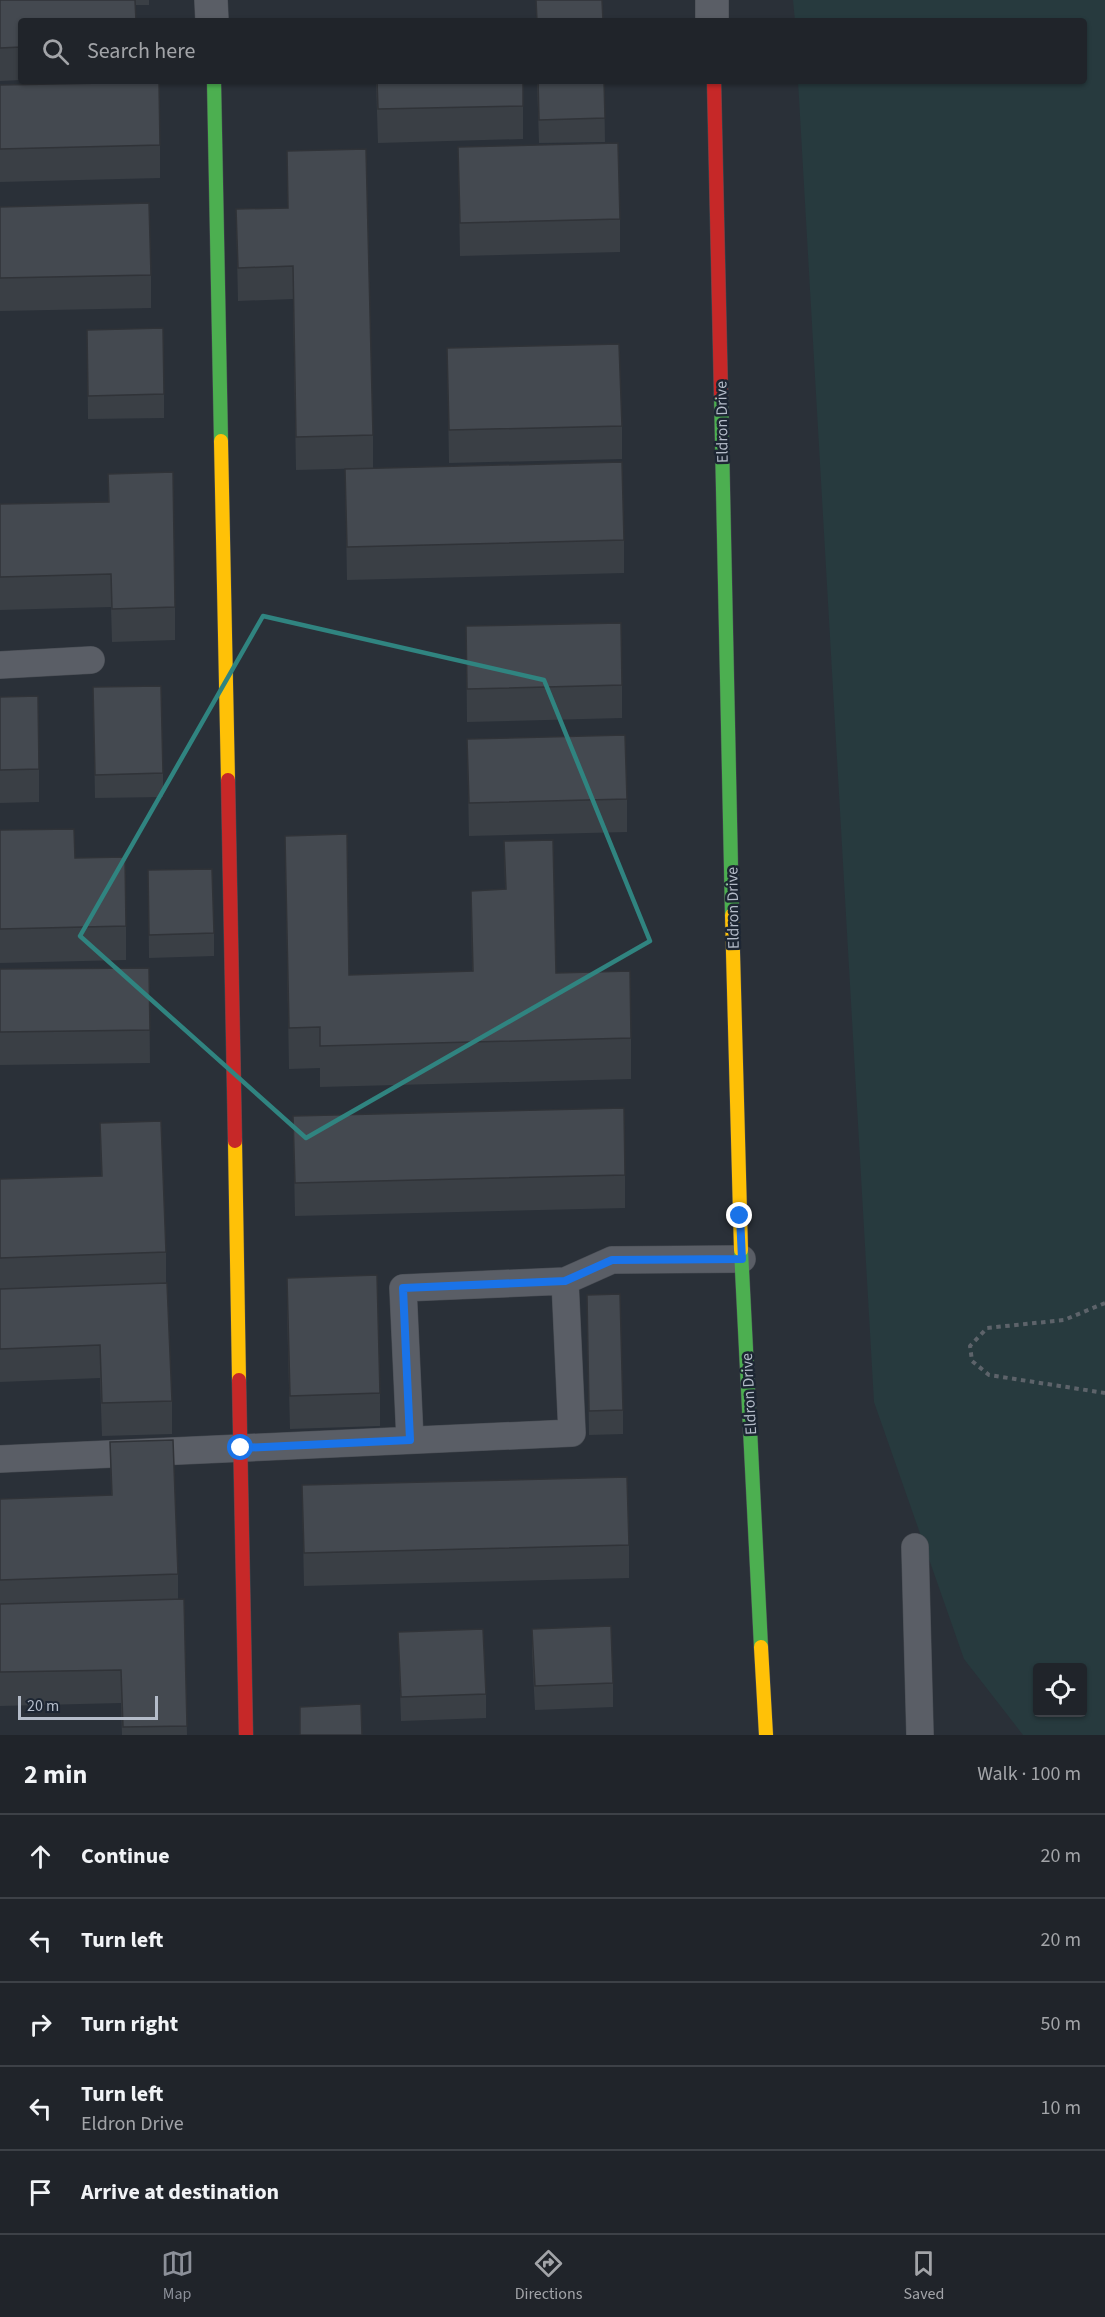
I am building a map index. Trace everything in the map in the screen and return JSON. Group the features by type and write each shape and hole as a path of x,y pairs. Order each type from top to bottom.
{"street":[{"path":"211,0 212,18"},
{"path":"712,0 712,18"},
{"path":"214,84 246,1735"},
{"name":"Eldron Drive","path":"714,84 742,1259 765,1735"}],"lane":[{"path":"0,664 91,660"},
{"path":"410,1440 403,1288 565,1281 612,1260 742,1259"},
{"path":"0,1459 572,1433 565,1281"},
{"path":"915,1547 920,1735"}],"path":[{"path":"1105,1303 1064,1320 987,1329 970,1346 972,1361 988,1375 1105,1393"}],"highlighted area":[{"path":"263,616 544,680 650,941 306,1138 80,936"}],"green space":[{"path":"793,0 1105,0 1105,1735 1023,1735 964,1659 874,1402 798,84 1087,84 1087,18 795,18"}],"building":[{"path":"0,0 135,0 136,18 18,18 18,47 0,48"},
{"path":"536,0 602,0 603,18 537,18"},
{"path":"159,84 160,145 0,149 0,85"},
{"path":"377,84 523,84 523,106 378,109"},
{"path":"538,84 604,84 605,118 539,120"},
{"path":"618,143 620,219 460,223 458,147"},
{"path":"366,149 373,435 296,437 293,266 238,268 236,209 288,208 287,151"},
{"path":"149,203 151,275 0,278 0,207"},
{"path":"163,328 164,394 88,396 87,330"},
{"path":"619,344 622,426 449,430 447,348"},
{"path":"622,462 624,540 347,547 345,469"},
{"path":"173,472 175,607 112,609 111,574 0,577 0,504 109,502 108,474"},
{"path":"621,623 622,685 467,689 466,626"},
{"path":"161,686 163,773 95,775 93,687"},
{"path":"38,696 39,769 0,770 0,697"},
{"path":"625,735 627,799 469,803 467,739"},
{"path":"74,829 75,858 125,857 126,926 0,929 0,830"},
{"path":"347,834 349,975 473,971 471,891 506,889 504,841 553,840 556,973 630,971 631,1038 320,1046 320,1027 289,1028 285,836"},
{"path":"212,869 214,933 149,935 148,870"},
{"path":"149,968 150,1030 0,1032 0,969"},
{"path":"624,1108 625,1175 295,1183 293,1116"},
{"path":"161,1121 166,1252 0,1258 0,1179 102,1176 100,1123"},
{"path":"377,1275 380,1393 290,1396 287,1278"},
{"path":"167,1283 172,1401 102,1403 100,1345 0,1349 0,1289"},
{"path":"620,1294 623,1410 589,1411 587,1295"},
{"path":"173,1440 178,1574 0,1580 0,1499 112,1495 110,1442"},
{"path":"627,1477 629,1545 304,1553 302,1485"},
{"path":"184,1599 187,1726 123,1727 121,1670 0,1672 0,1604"},
{"path":"611,1626 613,1683 535,1686 532,1629"},
{"path":"483,1629 486,1694 401,1697 398,1632"},
{"path":"361,1704 362,1735 300,1735 300,1707"}],"traffic: fast":[{"path":"214,84 221,441"},
{"path":"721,394 732,915"},
{"path":"741,1250 761,1647"}],"traffic: slow":[{"path":"221,441 228,780"},
{"path":"732,915 741,1250"},
{"path":"235,1141 239,1380"},
{"path":"761,1647 766,1735"}],"traffic: jam":[{"path":"714,84 721,394"},
{"path":"228,780 235,1141"},
{"path":"239,1380 246,1735"}],"route":[{"path":"241,1448 410,1440 403,1288 565,1281 612,1260 742,1259 740,1216"}]}
